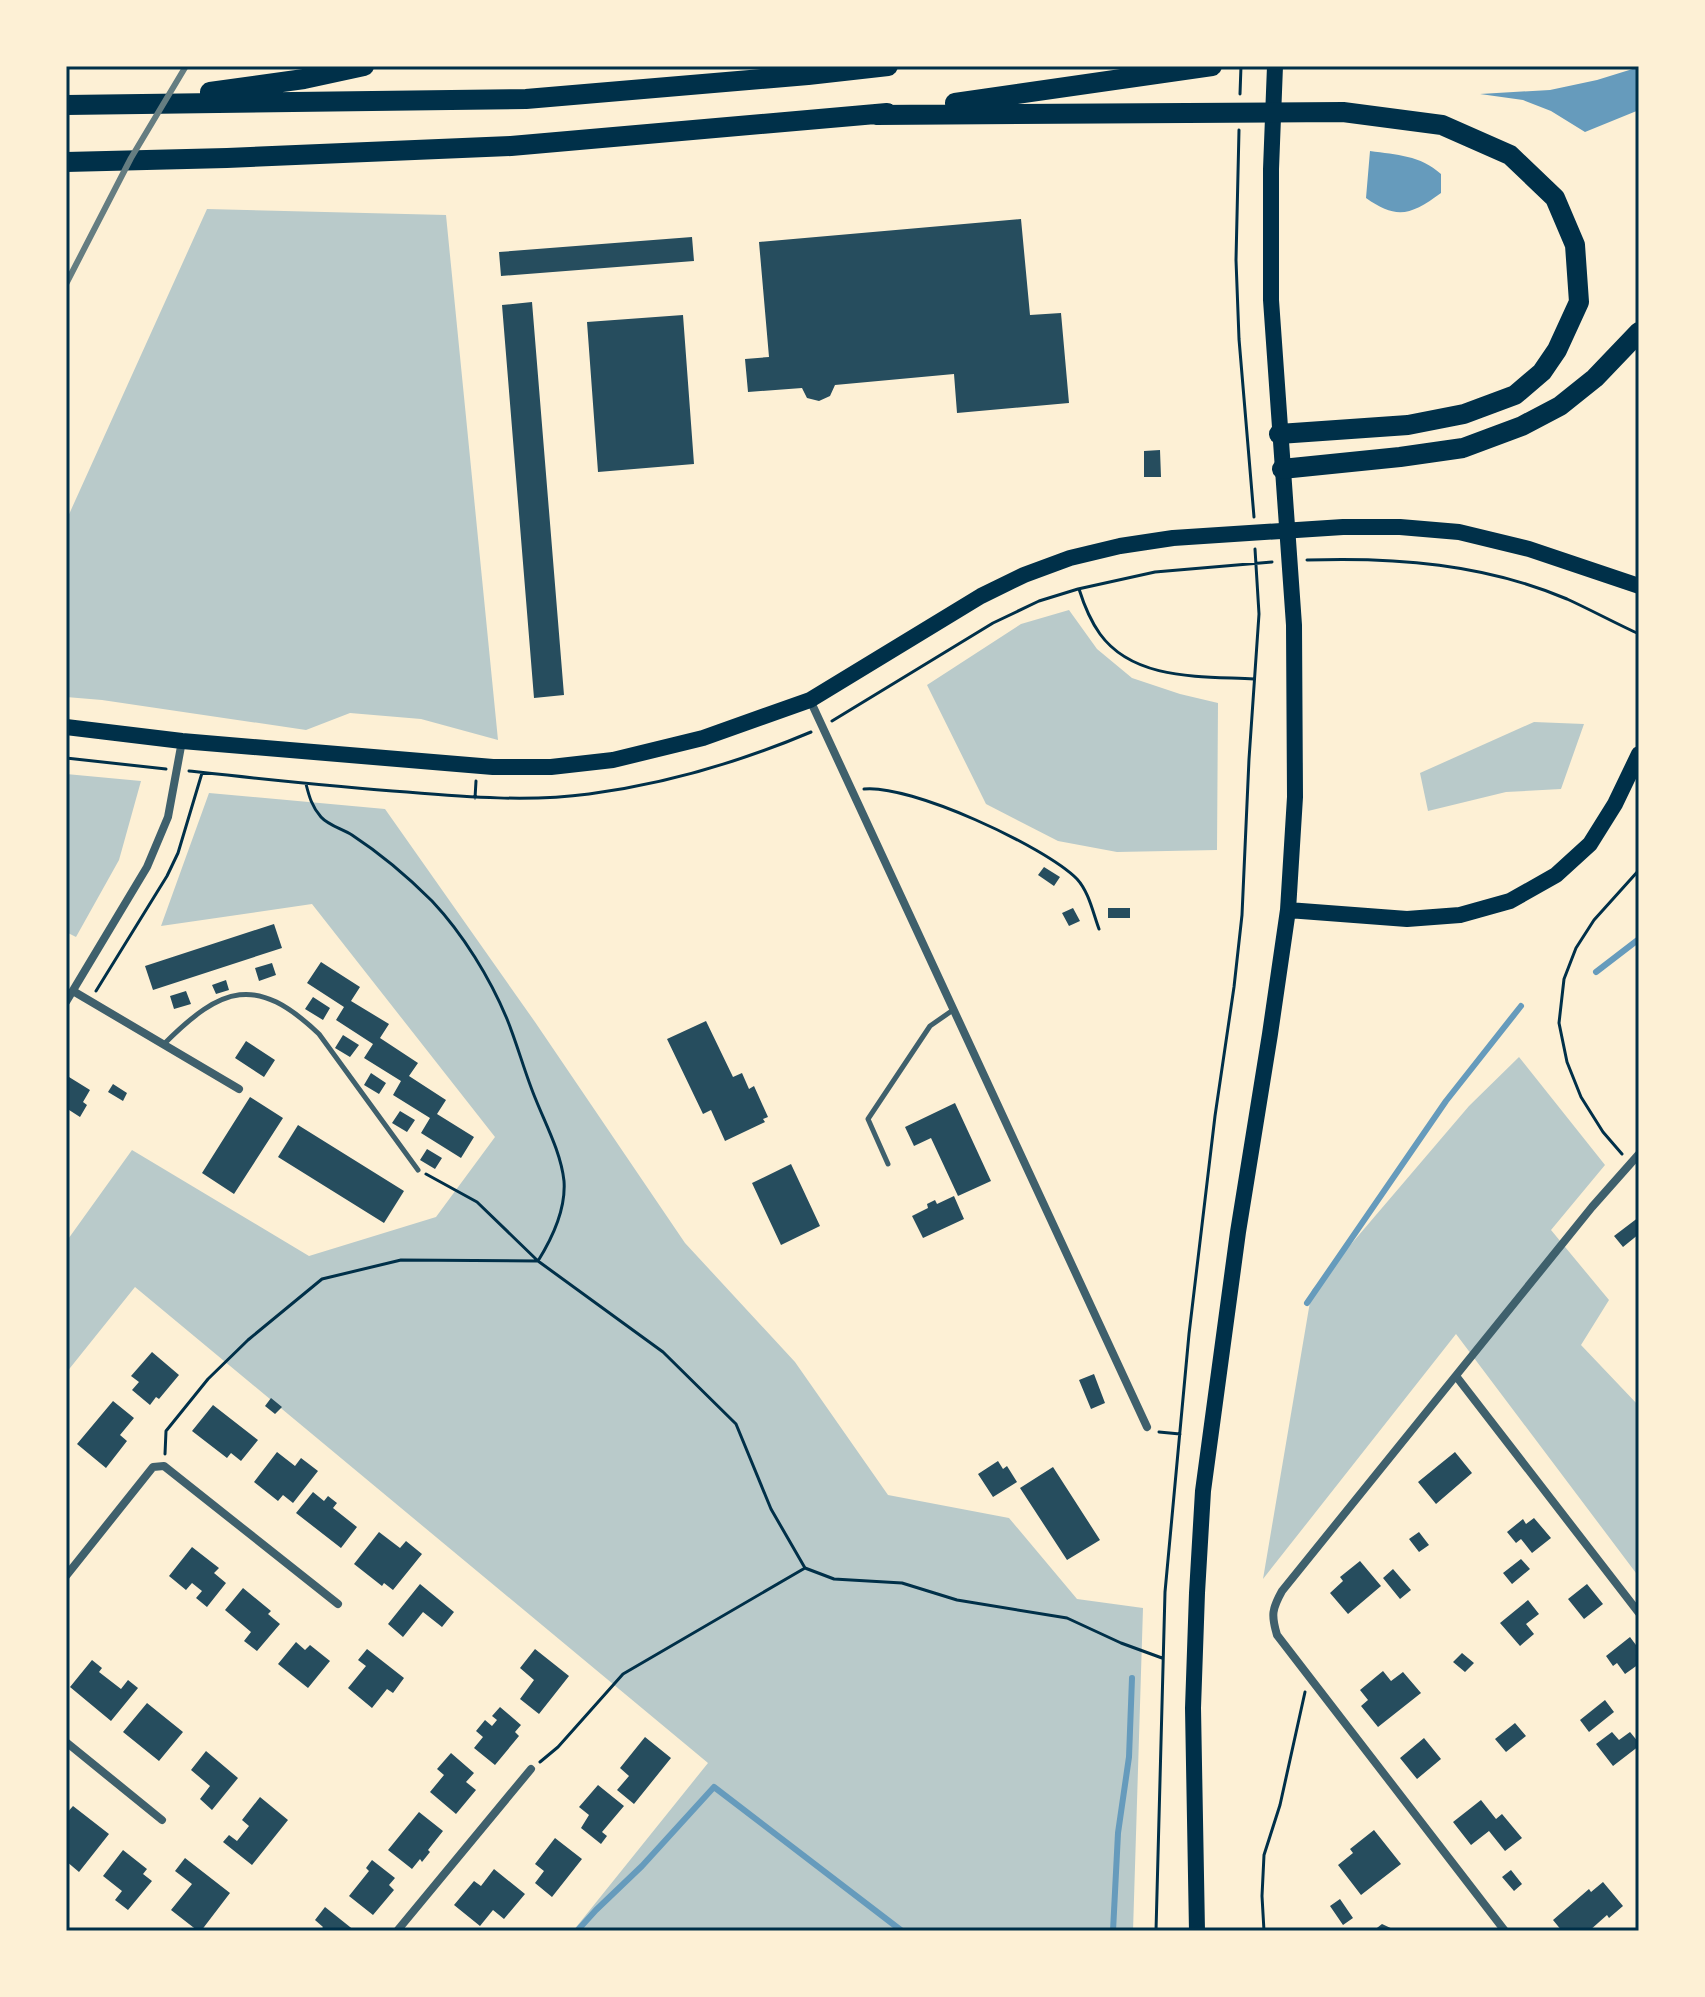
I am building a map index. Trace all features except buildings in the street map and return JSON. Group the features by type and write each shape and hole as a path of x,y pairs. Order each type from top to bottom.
{"highway":[{"path":"125,104 304,79 364,66"},
{"path":"66,105 526,99 888,66"},
{"path":"66,162 511,146 876,115 1212,66"},
{"path":"876,115 1343,112 1442,125 1510,155 1555,198 1575,245 1579,302 1557,350 1542,372 1515,395 1464,414 1408,425 1279,434"},
{"path":"1282,469 1463,448 1522,426 1560,406 1595,378 1639,332"}],"main road":[{"path":"1197,1931 1193,1708 1203,1491 1236,1246 1288,910 1295,797 1294,625 1271,300 1275,66"},
{"path":"66,727 182,741 493,767 551,767 613,760 703,738 810,700 968,604 1024,575 1083,555 1173,538 1343,527 1400,527 1459,532 1529,549 1639,586"},
{"path":"1288,910 1407,919 1460,915 1510,901 1556,875 1590,844 1615,804 1639,754"}],"street":[{"path":"810,700 1147,1427"},
{"path":"66,1002 147,867 168,817 182,741"},
{"path":"73,991 239,1089"},
{"path":"1505,1931 1277,1635 1273,1608 1282,1591 1592,1207 1639,1154"},
{"path":"1456,1376 1639,1613"},
{"path":"66,1576 153,1467 164,1466 338,1604"},
{"path":"66,1742 162,1820"},
{"path":"397,1931 531,1769"}],"lane":[{"path":"164,1044 206,1008 230,996 251,993 271,998 302,1017 319,1034 418,1170"},
{"path":"888,1164 868,1119 930,1026 954,1010"}],"path":[{"path":"1238,168 1236,260 1239,339 1254,521"},
{"path":"1156,1931 1165,1592 1189,1334 1242,915 1259,614 1255,537"},
{"path":"1078,589 1100,635 1117,652 1137,664 1156,671 1254,679"},
{"path":"90,1001 167,876 178,853 203,773"},
{"path":"306,784 312,804 323,820 375,851 433,902 486,975 556,1150 564,1178 561,1210 551,1241 538,1261"},
{"path":"853,791 868,788 906,793 952,809 1056,862 1078,880 1087,894 1099,929"},
{"path":"1630,1163 1603,1132 1581,1097 1567,1062 1559,1023 1564,979 1576,948 1594,920 1639,870"},
{"path":"418,1170 477,1202 538,1261 663,1352 736,1424 771,1509 805,1568 834,1579 902,1583 957,1600 1067,1618 1162,1658"},
{"path":"164,1466 166,1431 208,1379 248,1340 322,1279 401,1260 538,1261"},
{"path":"1147,1427 1180,1434"},
{"path":"531,1769 558,1747 623,1674 805,1568"},
{"path":"1264,1931 1264,1855 1280,1805 1309,1677"}],"shaded area":[{"path":"207,209 446,215 498,740 421,719 350,713 306,730 66,697 66,521"},
{"path":"1069,610 1097,649 1132,678 1218,703 1217,850 1117,852 1058,841 986,804 927,685 1021,624"},
{"path":"1534,722 1584,724 1561,789 1506,792 1428,811 1420,773"},
{"path":"66,774 141,781 119,860 76,937 66,932"},
{"path":"209,793 385,809 685,1243 795,1362 888,1495 1009,1518 1077,1599 1143,1608 1133,1931 573,1931 708,1763 135,1287 66,1373 66,1242 132,1150 309,1256 436,1217 495,1137 312,904 161,926"},
{"path":"1519,1057 1605,1165 1551,1230 1609,1300 1581,1345 1639,1406 1639,1577 1456,1334 1263,1579 1312,1290 1469,1106"}],"water":[{"path":"1639,67 1639,110 1585,132 1551,111 1523,100 1480,94 1550,90"},
{"path":"1370,151 1425,163 1441,174 1441,193 1421,206 1404,212 1377,205 1366,198"}],"waterway":[{"path":"1596,972 1639,939"},
{"path":"1307,1303 1446,1101 1521,1006"},
{"path":"1113,1931 1118,1833 1129,1757 1132,1678"},
{"path":"577,1931 714,1787 902,1931"}],"railway":[{"path":"66,284 131,158 186,66"}]}
